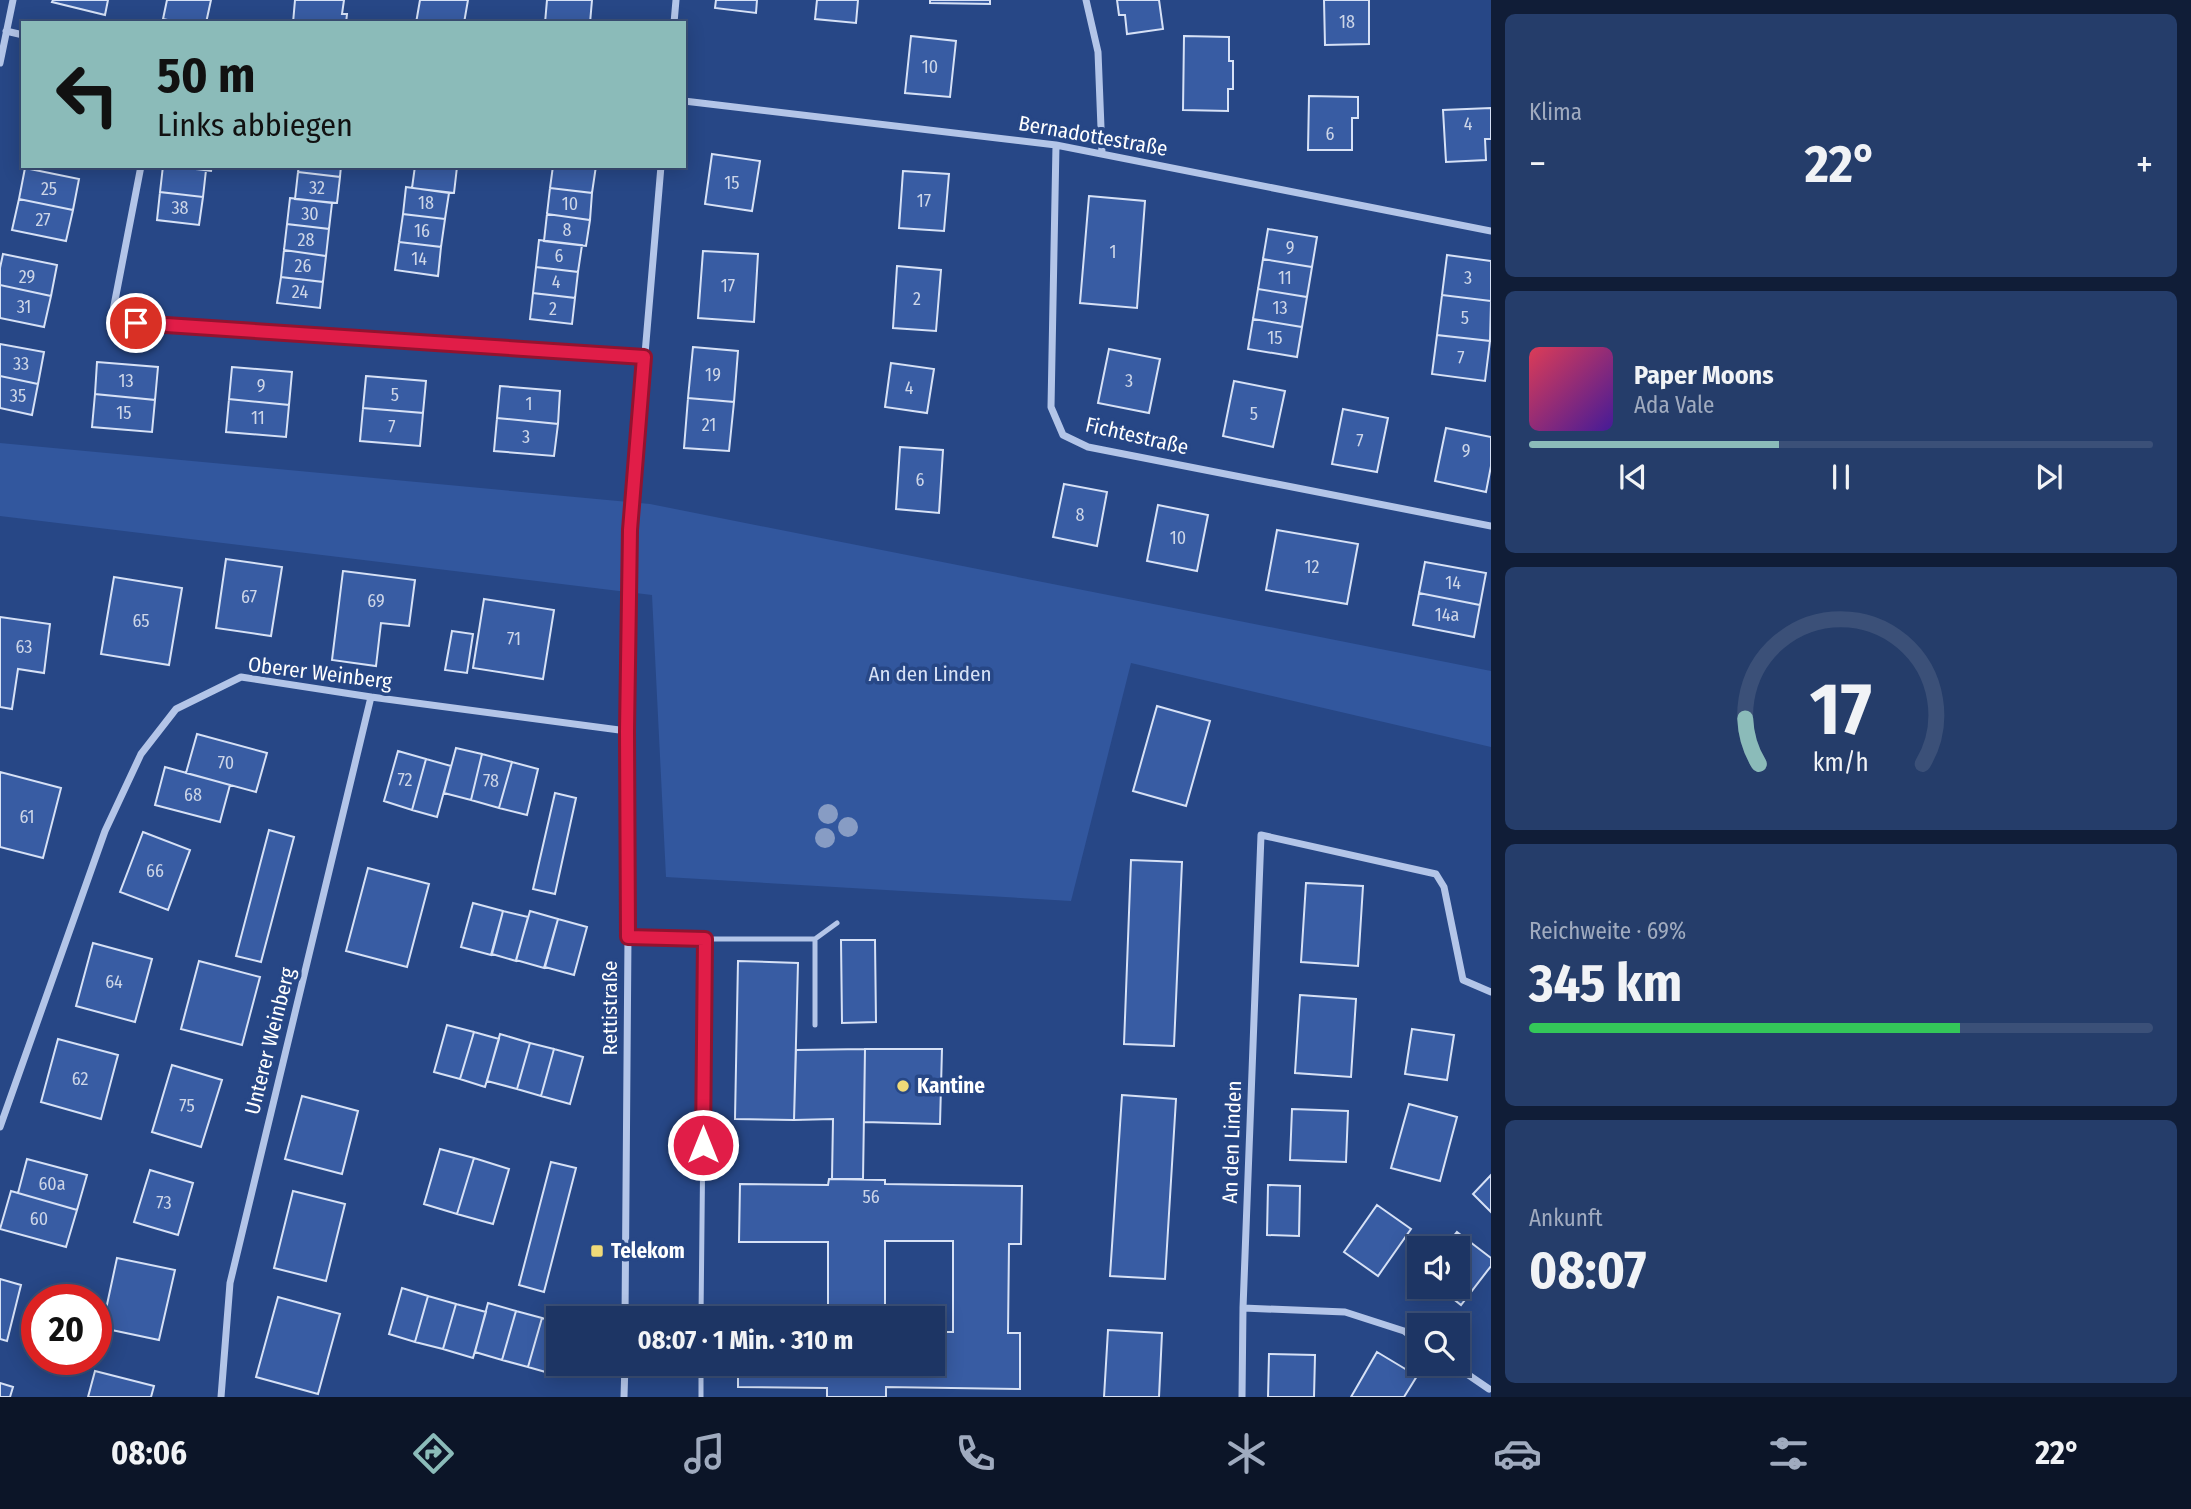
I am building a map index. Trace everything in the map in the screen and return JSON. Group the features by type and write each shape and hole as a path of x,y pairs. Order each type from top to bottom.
{"street":[{"path":"0,64 13,0"},
{"path":"674,21 676,0"},
{"path":"1086,0 1098,52 1101,153"},
{"path":"6,31 21,35"},
{"name":"Bernadottestraße","path":"686,101 1056,145 1491,231"},
{"name":"Fichtestraße","path":"1056,145 1051,407 1063,435 1088,447 1491,526"},
{"path":"141,168 111,321 644,357"},
{"name":"Rettistraße","path":"625,1306 630,530 661,168"},
{"name":"Oberer Weinberg","path":"0,1127 105,831 141,754 176,709 241,677 627,731"},
{"name":"Unterer Weinberg","path":"221,1397 230,1283 371,697"},
{"name":"An den Linden","path":"1242,1397 1261,835 1436,874 1444,887 1463,980 1491,992"},
{"path":"1243,1308 1345,1312 1407,1333"},
{"path":"625,1376 625,1397"},
{"path":"1468,1376 1488,1391"}],"lane":[{"path":"628,937 815,940 837,923"},
{"path":"701,1306 705,939"},
{"path":"815,940 815,1025"},
{"path":"701,1376 701,1397"}],"green space":[{"path":"0,443 650,504 1491,671 1491,747 1131,663 1071,901 666,877 652,595 0,516"}],"building":[{"path":"108,0 105,15 52,2"},
{"path":"167,0 211,0 206,21 163,19"},
{"path":"295,0 344,0 342,14 347,14 346,21 293,21"},
{"path":"420,0 468,0 464,21 416,21"},
{"path":"547,0 592,0 590,21 545,21"},
{"path":"716,0 757,0 756,13 715,8"},
{"path":"817,0 858,0 856,23 815,19"},
{"path":"930,0 990,0 990,4 930,3"},
{"path":"1117,0 1159,0 1163,29 1127,34 1125,15 1119,15"},
{"path":"1324,0 1369,0 1369,44 1325,45"},
{"path":"911,36 956,41 950,97 905,93"},
{"path":"1184,36 1229,37 1229,61 1233,61 1233,89 1228,89 1228,111 1183,110"},
{"path":"1309,96 1358,97 1358,118 1352,118 1352,150 1308,150"},
{"path":"1491,108 1491,139 1485,139 1486,160 1446,162 1443,110"},
{"path":"712,154 760,161 752,211 705,204"},
{"path":"25,168 79,179 73,210 19,199"},
{"path":"163,168 206,170 203,197 160,192"},
{"path":"188,168 212,168 211,171"},
{"path":"299,168 341,168 340,177 298,172"},
{"path":"415,168 457,168 454,193 412,188"},
{"path":"553,168 596,168 592,193 550,188"},
{"path":"903,171 949,174 944,231 899,228"},
{"path":"298,172 340,177 337,203 295,199"},
{"path":"406,187 449,193 445,219 403,214"},
{"path":"550,188 592,193 590,220 547,214"},
{"path":"160,192 203,197 199,225 157,220"},
{"path":"1089,196 1145,201 1137,308 1080,303"},
{"path":"290,198 332,203 329,229 287,224"},
{"path":"19,199 73,210 66,241 12,230"},
{"path":"403,214 445,219 441,247 399,242"},
{"path":"547,214 590,220 586,246 544,241"},
{"path":"287,224 329,229 326,256 284,250"},
{"path":"1268,229 1317,237 1312,267 1263,259"},
{"path":"539,240 582,245 578,272 536,267"},
{"path":"399,242 441,247 438,276 395,270"},
{"path":"284,250 326,256 323,282 281,277"},
{"path":"703,251 758,254 754,322 698,318"},
{"path":"3,254 57,265 51,296 0,285"},
{"path":"1447,255 1491,261 1491,301 1442,295"},
{"path":"1263,259 1312,267 1307,297 1258,289"},
{"path":"897,266 941,270 936,331 893,328"},
{"path":"536,267 578,272 575,298 533,293"},
{"path":"281,277 323,282 320,308 277,303"},
{"path":"0,285 51,296 44,327 0,318"},
{"path":"1258,289 1307,297 1302,327 1253,319"},
{"path":"533,293 575,298 572,324 530,319"},
{"path":"1442,295 1491,301 1490,341 1437,335"},
{"path":"1253,319 1302,327 1297,357 1248,349"},
{"path":"1437,335 1490,341 1485,381 1432,374"},
{"path":"0,344 44,352 38,384 0,376"},
{"path":"693,347 738,351 734,402 688,398"},
{"path":"1109,349 1160,359 1149,413 1098,403"},
{"path":"97,362 158,367 155,400 95,394"},
{"path":"891,363 934,369 927,413 885,407"},
{"path":"232,367 292,372 289,405 229,399"},
{"path":"0,376 38,384 32,415 0,408"},
{"path":"366,376 426,381 423,413 363,408"},
{"path":"1234,381 1285,391 1273,447 1223,436"},
{"path":"500,386 560,391 558,424 497,418"},
{"path":"95,394 155,400 152,432 92,427"},
{"path":"688,398 734,402 729,451 684,448"},
{"path":"229,399 289,405 286,437 226,432"},
{"path":"363,408 423,413 420,446 360,441"},
{"path":"1343,409 1388,418 1377,472 1332,464"},
{"path":"497,418 558,424 554,456 494,451"},
{"path":"1446,428 1491,437 1491,466 1486,492 1435,481"},
{"path":"900,447 943,450 939,513 896,509"},
{"path":"1064,484 1107,492 1097,546 1053,537"},
{"path":"1158,505 1208,515 1197,571 1147,561"},
{"path":"1277,530 1358,544 1347,604 1266,590"},
{"path":"226,559 282,567 271,636 216,628"},
{"path":"1425,562 1486,573 1480,605 1419,593"},
{"path":"343,571 415,580 409,626 381,623 376,666 332,660"},
{"path":"114,577 182,588 169,665 101,654"},
{"path":"1419,593 1480,605 1474,637 1413,625"},
{"path":"484,599 554,610 543,679 473,668"},
{"path":"0,617 50,624 44,673 18,669 12,709 0,707"},
{"path":"452,631 473,634 467,673 445,670"},
{"path":"1157,706 1210,721 1186,806 1133,791"},
{"path":"197,734 267,753 256,792 186,773"},
{"path":"456,748 482,754 471,800 444,793"},
{"path":"398,751 426,759 412,810 384,801"},
{"path":"482,754 512,762 499,808 471,800"},
{"path":"426,759 451,766 437,817 412,810"},
{"path":"512,762 538,769 527,815 499,808"},
{"path":"165,767 230,785 220,822 155,805"},
{"path":"0,772 61,788 43,858 0,847"},
{"path":"555,793 576,798 555,894 533,889"},
{"path":"269,830 294,837 261,962 236,956"},
{"path":"143,832 190,850 168,910 120,892"},
{"path":"1131,860 1182,862 1174,1046 1124,1044"},
{"path":"368,868 429,884 407,967 346,951"},
{"path":"1306,883 1363,886 1358,966 1301,962"},
{"path":"473,903 503,911 491,955 461,947"},
{"path":"503,911 528,917 516,961 492,954"},
{"path":"530,911 558,919 544,968 516,960"},
{"path":"558,919 587,927 574,975 545,967"},
{"path":"841,940 875,940 876,1022 842,1023"},
{"path":"93,943 152,959 135,1022 76,1006"},
{"path":"199,961 260,977 242,1045 181,1029"},
{"path":"738,961 798,963 794,1120 735,1119"},
{"path":"1300,995 1356,999 1351,1077 1295,1073"},
{"path":"447,1025 474,1032 460,1079 434,1072"},
{"path":"1412,1029 1454,1035 1447,1080 1405,1074"},
{"path":"474,1032 499,1039 485,1087 460,1079"},
{"path":"500,1034 530,1043 517,1089 487,1081"},
{"path":"58,1039 118,1055 101,1119 41,1102"},
{"path":"530,1043 554,1049 541,1096 517,1089"},
{"path":"554,1049 583,1057 570,1104 541,1096"},
{"name":"Kantine","path":"865,1049 942,1049 940,1124 864,1122"},
{"path":"865,1049 863,1179 832,1179 833,1119 794,1120 796,1050"},
{"path":"172,1065 222,1080 201,1147 152,1132"},
{"path":"1122,1095 1176,1099 1165,1279 1110,1276"},
{"path":"302,1096 358,1111 342,1174 285,1159"},
{"path":"1409,1104 1457,1117 1440,1181 1391,1168"},
{"path":"1292,1109 1348,1111 1346,1162 1290,1160"},
{"path":"440,1149 474,1158 457,1214 424,1204"},
{"path":"474,1158 509,1169 493,1224 457,1214"},
{"path":"27,1159 87,1175 77,1210 18,1193"},
{"path":"551,1162 576,1168 544,1292 519,1285"},
{"path":"150,1170 193,1183 178,1235 134,1222"},
{"path":"1491,1175 1491,1212 1473,1194"},
{"path":"829,1179 885,1180 885,1184 1022,1186 1021,1244 1009,1244 1008,1333 1020,1333 1020,1389 886,1387 886,1397 827,1397 827,1388 738,1387 738,1376 945,1376 945,1332 953,1332 953,1241 885,1241 885,1306 828,1306 828,1242 739,1242 740,1184 828,1185"},
{"path":"1268,1185 1300,1186 1299,1236 1267,1235"},
{"path":"11,1191 77,1210 66,1247 0,1229"},
{"path":"293,1191 345,1204 326,1281 274,1268"},
{"path":"1377,1205 1411,1229 1378,1276 1344,1252"},
{"path":"1470,1242 1491,1258 1491,1266 1470,1293"},
{"path":"117,1258 175,1270 159,1340 112,1330 111,1284"},
{"path":"0,1279 21,1285 7,1341 0,1339"},
{"path":"402,1288 428,1296 415,1342 389,1334"},
{"path":"428,1296 456,1304 443,1349 415,1342"},
{"path":"278,1297 340,1314 318,1394 256,1377"},
{"path":"1453,1299 1466,1299 1461,1305"},
{"path":"488,1303 516,1311 502,1360 475,1352"},
{"path":"456,1304 486,1312 473,1358 443,1349"},
{"path":"516,1311 542,1318 528,1367 502,1360"},
{"path":"542,1318 546,1319 546,1372 528,1367"},
{"path":"1108,1330 1162,1333 1159,1397 1104,1397"},
{"path":"1377,1352 1407,1370 1407,1376 1417,1376 1404,1397 1351,1397"},
{"path":"1269,1354 1315,1355 1314,1397 1268,1397"},
{"path":"94,1375 111,1375 154,1386 151,1397 88,1397"},
{"path":"0,1383 13,1387 10,1397 0,1397"}],"place":[{"name":"Kantine","path":"903,1086"},
{"name":"Telekom","path":"597,1251"}],"route":[{"path":"136,323 644,357 630,530 628,937 705,939 703,1145"}]}
